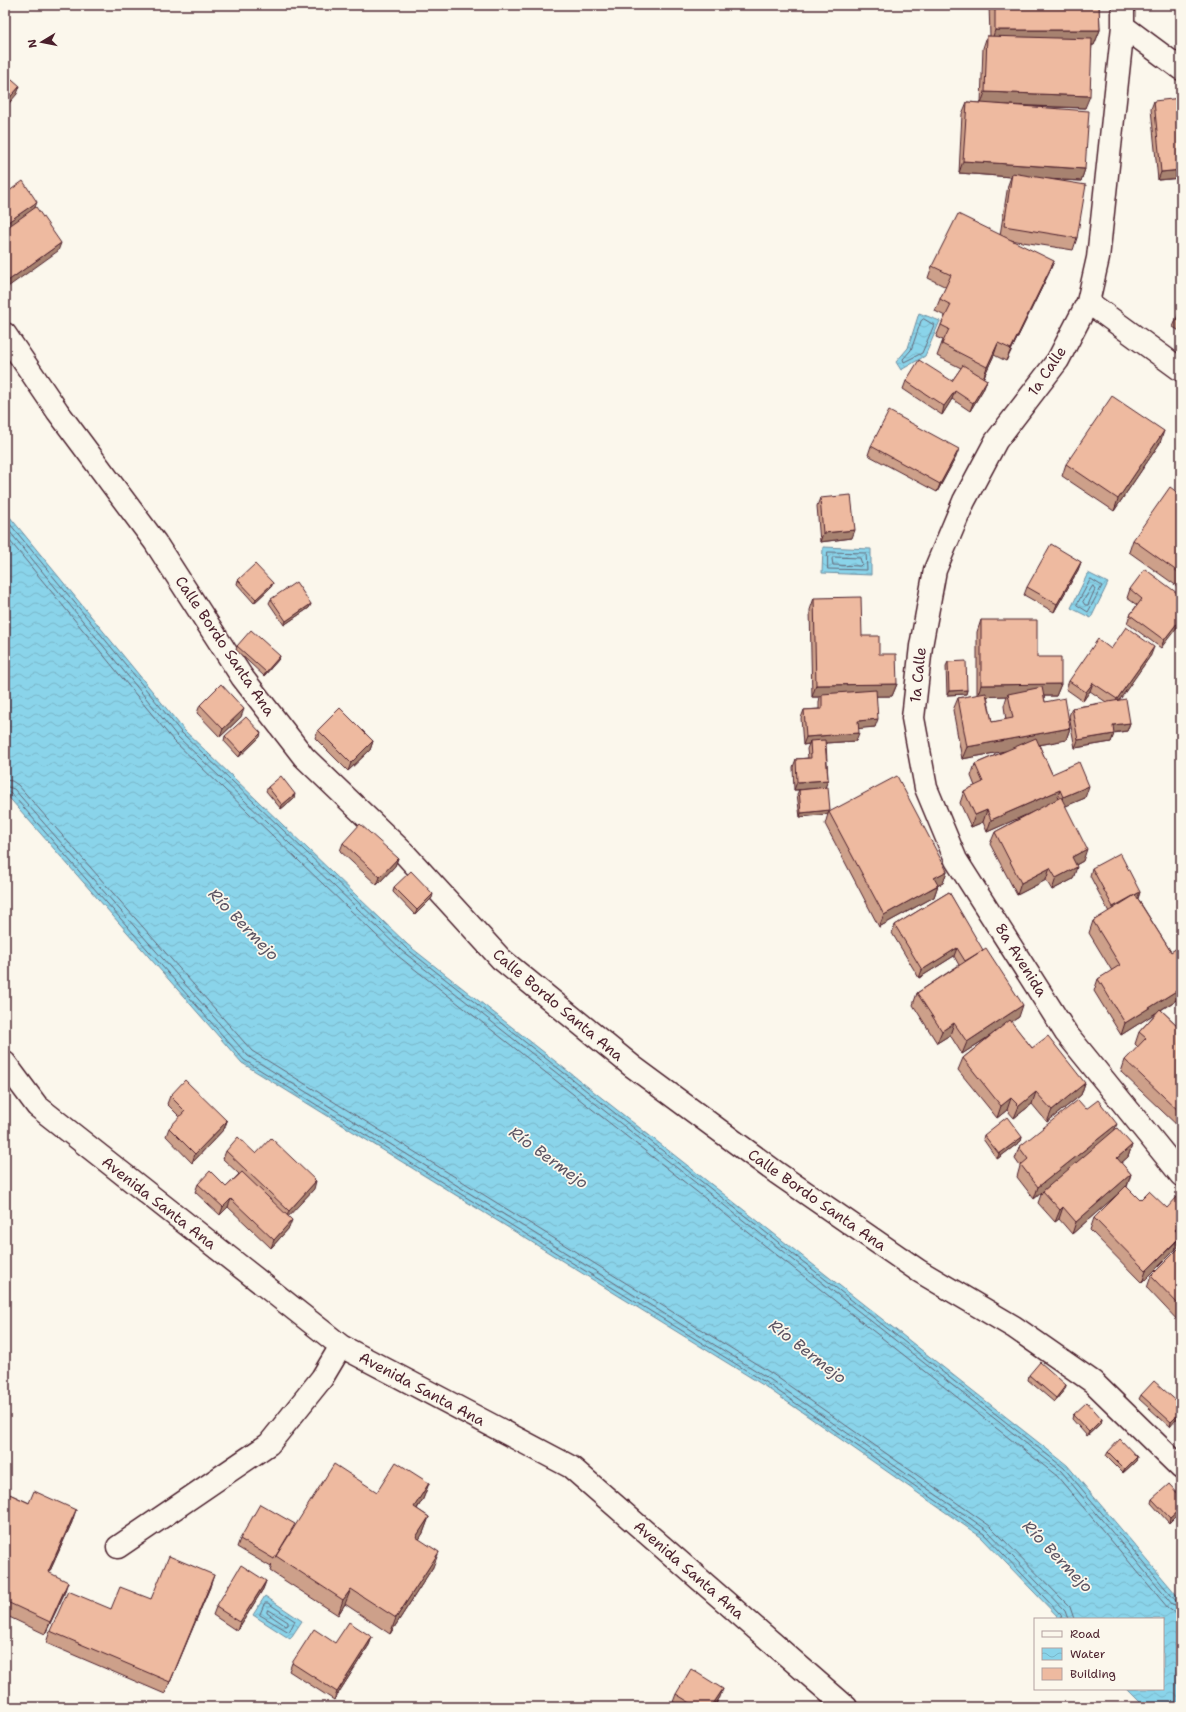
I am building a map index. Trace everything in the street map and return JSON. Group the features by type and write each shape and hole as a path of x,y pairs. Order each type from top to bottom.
{"street":[{"path":"1123,16 1181,69"},
{"name":"1a Calle","path":"914,718 921,646 935,570 952,529 964,501 996,441 1058,360 1088,302 1098,258 1123,16"},
{"path":"1088,302 1181,370"},
{"name":"Calle Bordo Santa Ana","path":"5,334 58,412 155,542 242,677 304,757 405,854 501,959 632,1066 777,1173 919,1272 1014,1327 1093,1382 1181,1468"},
{"name":"8a Avenida","path":"914,718 926,788 956,860 1066,1033 1181,1175"},
{"name":"Avenida Santa Ana","path":"5,1063 36,1106 341,1346 570,1467 846,1707"},
{"path":"118,1547 269,1444 322,1378 341,1346"}],"water":[{"path":"919,313 940,321 925,356 901,370 896,362 908,348"},
{"name":"Río Bermejo","path":"5,511 184,730 408,945 1067,1465 1181,1600 1181,1707 1145,1707 1128,1690 1164,1690 1164,1618 1059,1618 981,1537 763,1385 242,1063 5,793"},
{"path":"823,547 871,549 871,575 822,573"},
{"path":"1088,573 1108,583 1091,618 1071,608"},
{"path":"265,1596 302,1621 290,1639 253,1615"}],"building":[{"path":"995,5 1099,5 1100,30 995,30"},
{"path":"987,36 1092,39 1090,96 985,92"},
{"path":"5,73 20,86 5,103"},
{"path":"1181,98 1181,170 1161,172 1154,101"},
{"path":"967,102 1089,111 1085,169 963,161"},
{"path":"1012,173 1086,185 1077,238 1004,226"},
{"path":"23,181 37,202 5,224 5,194"},
{"path":"36,207 61,243 5,283 5,229"},
{"path":"958,214 1054,261 1011,349 998,343 987,367 942,344 949,329 941,325 951,305 940,299 951,275 932,266"},
{"path":"1181,310 1181,317 1178,315"},
{"path":"919,360 952,381 963,365 987,380 973,403 955,391 944,406 906,381"},
{"path":"1112,396 1164,431 1118,499 1066,464"},
{"path":"889,411 959,449 940,484 871,446"},
{"path":"1170,487 1181,495 1181,574 1133,540"},
{"path":"851,495 855,530 823,533 820,498"},
{"path":"1051,544 1081,562 1057,604 1027,587"},
{"path":"255,564 273,583 256,599 238,580"},
{"path":"1145,569 1181,596 1181,618 1164,640 1130,615 1142,599 1130,589"},
{"path":"296,582 311,604 286,621 271,599"},
{"path":"861,597 862,636 879,636 879,654 896,654 897,684 816,685 814,598"},
{"path":"981,620 1037,620 1037,657 1061,657 1061,684 981,685"},
{"path":"1126,627 1154,647 1117,699 1093,683 1086,692 1069,681 1098,639 1111,649"},
{"path":"251,630 280,656 266,672 237,646"},
{"path":"966,661 967,690 949,691 948,662"},
{"path":"221,684 244,709 223,729 200,705"},
{"path":"1042,687 1045,702 1065,698 1070,728 967,747 958,698 986,693 992,722 1013,718 1008,694"},
{"path":"876,690 878,719 858,721 859,733 806,737 804,710 822,709 822,694"},
{"path":"1126,699 1130,723 1113,725 1114,734 1078,740 1072,708"},
{"path":"340,708 373,741 351,763 318,730"},
{"path":"246,717 261,733 241,753 225,736"},
{"path":"1036,738 1052,774 1079,762 1089,786 1063,797 1060,790 991,820 987,810 975,815 964,791 983,782 975,764"},
{"path":"825,740 828,780 797,782 796,759 811,758 810,741"},
{"path":"281,776 295,794 282,805 268,787"},
{"path":"897,776 947,871 934,878 938,885 884,915 829,812"},
{"path":"828,787 830,810 801,813 799,790"},
{"path":"1061,797 1087,849 1072,857 1077,867 1056,878 1050,868 1021,883 995,832"},
{"path":"360,824 398,858 380,877 343,843"},
{"path":"1120,853 1140,892 1113,907 1092,868"},
{"path":"411,871 433,894 417,910 394,887"},
{"path":"949,892 983,950 965,961 957,948 922,970 895,925"},
{"path":"1135,895 1171,952 1180,946 1181,947 1181,988 1125,1023 1098,979 1120,965 1093,921"},
{"path":"986,948 1023,1005 967,1042 954,1023 942,1031 917,993"},
{"path":"1160,1009 1181,1029 1181,1113 1125,1060 1146,1038 1139,1032"},
{"path":"1010,1020 1032,1048 1048,1036 1085,1083 1052,1110 1036,1092 1019,1106 1011,1098 1001,1106 963,1058"},
{"path":"185,1080 227,1121 195,1154 169,1128 185,1111 170,1096"},
{"path":"1078,1100 1086,1109 1098,1100 1117,1124 1038,1187 1021,1165 1028,1159 1019,1147"},
{"path":"1007,1117 1022,1137 999,1154 984,1135"},
{"path":"1117,1128 1132,1145 1117,1158 1131,1174 1076,1222 1063,1207 1060,1210 1043,1191"},
{"path":"238,1137 256,1154 271,1138 316,1181 289,1211 226,1151"},
{"path":"210,1171 226,1187 242,1172 292,1220 274,1240 231,1199 223,1207 198,1184"},
{"path":"1126,1186 1140,1200 1149,1191 1167,1208 1177,1197 1181,1202 1181,1225 1175,1230 1181,1236 1146,1271 1094,1218"},
{"path":"1181,1246 1181,1307 1151,1276"},
{"path":"1040,1362 1066,1385 1056,1398 1029,1375"},
{"path":"1154,1381 1181,1405 1181,1412 1171,1422 1141,1395"},
{"path":"1087,1402 1102,1419 1089,1432 1073,1415"},
{"path":"1120,1439 1137,1457 1125,1469 1108,1452"},
{"path":"396,1462 429,1483 414,1507 429,1517 416,1537 439,1552 396,1618 351,1589 343,1600 276,1556 334,1464 377,1492"},
{"path":"1169,1484 1181,1497 1181,1508 1170,1518 1152,1499"},
{"path":"34,1491 76,1510 48,1572 68,1582 50,1622 5,1601 5,1492 29,1503"},
{"path":"260,1504 295,1524 274,1559 240,1539"},
{"path":"169,1556 214,1575 170,1682 50,1631 68,1591 111,1609 120,1587 151,1599"},
{"path":"241,1565 266,1581 240,1622 216,1607"},
{"path":"349,1622 372,1637 337,1692 292,1663 314,1629 335,1643"},
{"path":"691,1669 723,1689 711,1707 697,1707 676,1694"}]}
